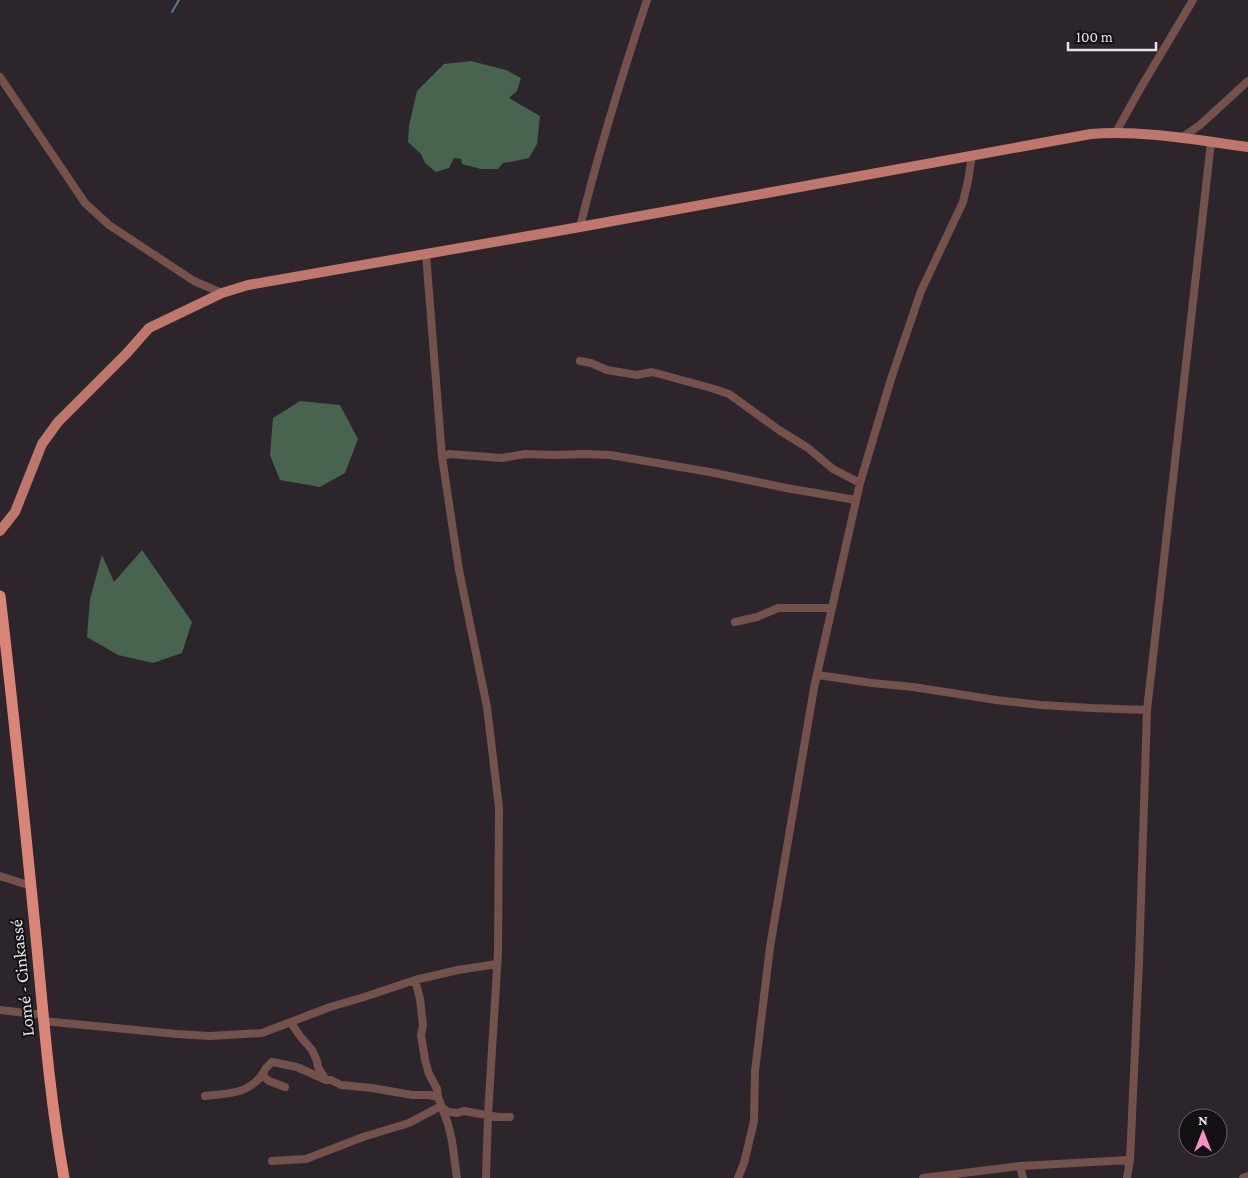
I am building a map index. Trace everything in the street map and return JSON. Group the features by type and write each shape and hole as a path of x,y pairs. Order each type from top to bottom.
{"highway":[{"name":"Lomé - Cinkassé","path":"0,596 43,1018 64,1178"}],"main road":[{"path":"0,531 14,512 42,444 58,422 127,353 149,328 222,293 248,285 1091,134 1116,132 1248,147"}],"street":[{"path":"580,227 595,167 647,0"},
{"path":"1116,132 1193,0"},
{"path":"0,77 85,203 109,225 186,276 222,293"},
{"path":"1181,138 1200,125 1248,81"},
{"path":"1128,1178 1140,952 1147,710 1211,142"},
{"path":"738,1178 744,1163 754,1121 755,1072 770,946 814,688 856,500 891,379 920,291 963,202 972,155"},
{"path":"426,254 442,457 459,570 487,707 499,808 497,964 486,1178"},
{"path":"580,361 591,363 607,370 637,375 652,372 729,394 779,430 808,448 833,469 860,483"},
{"path":"442,457 449,454 502,458 525,454 610,455 856,500"},
{"path":"735,622 756,617 778,608 832,608"},
{"path":"818,674 1041,705 1147,710"},
{"path":"0,876 31,886"},
{"path":"0,1010 43,1018 169,1033 210,1036 262,1033 330,1007 415,980 458,970 497,964"},
{"path":"415,980 420,999 423,1025 421,1035 425,1060 448,1124 457,1178"},
{"path":"291,1023 312,1050 318,1067 326,1080"},
{"path":"205,1096 233,1094 249,1088 256,1084 272,1062 297,1067 326,1080 341,1084 438,1097"},
{"path":"262,1076 285,1087"},
{"path":"272,1161 306,1159 363,1137 409,1124 439,1107 448,1112 464,1111 498,1117 510,1117"},
{"path":"923,1178 1020,1166 1130,1160"},
{"path":"1020,1166 1023,1178"},
{"path":"1243,1178 1248,1176"}],"green space":[{"path":"471,61 506,70 521,78 517,91 509,98 540,116 537,144 529,158 503,163 498,169 481,169 462,164 461,159 454,158 449,168 436,172 425,163 421,154 408,142 409,126 417,91 444,64"},
{"path":"300,401 340,405 358,439 345,473 320,487 280,480 270,455 273,418"},
{"path":"142,550 192,622 182,653 153,663 118,655 87,637 90,599 102,555 114,582"}],"waterway":[{"path":"172,12 179,0"}]}
